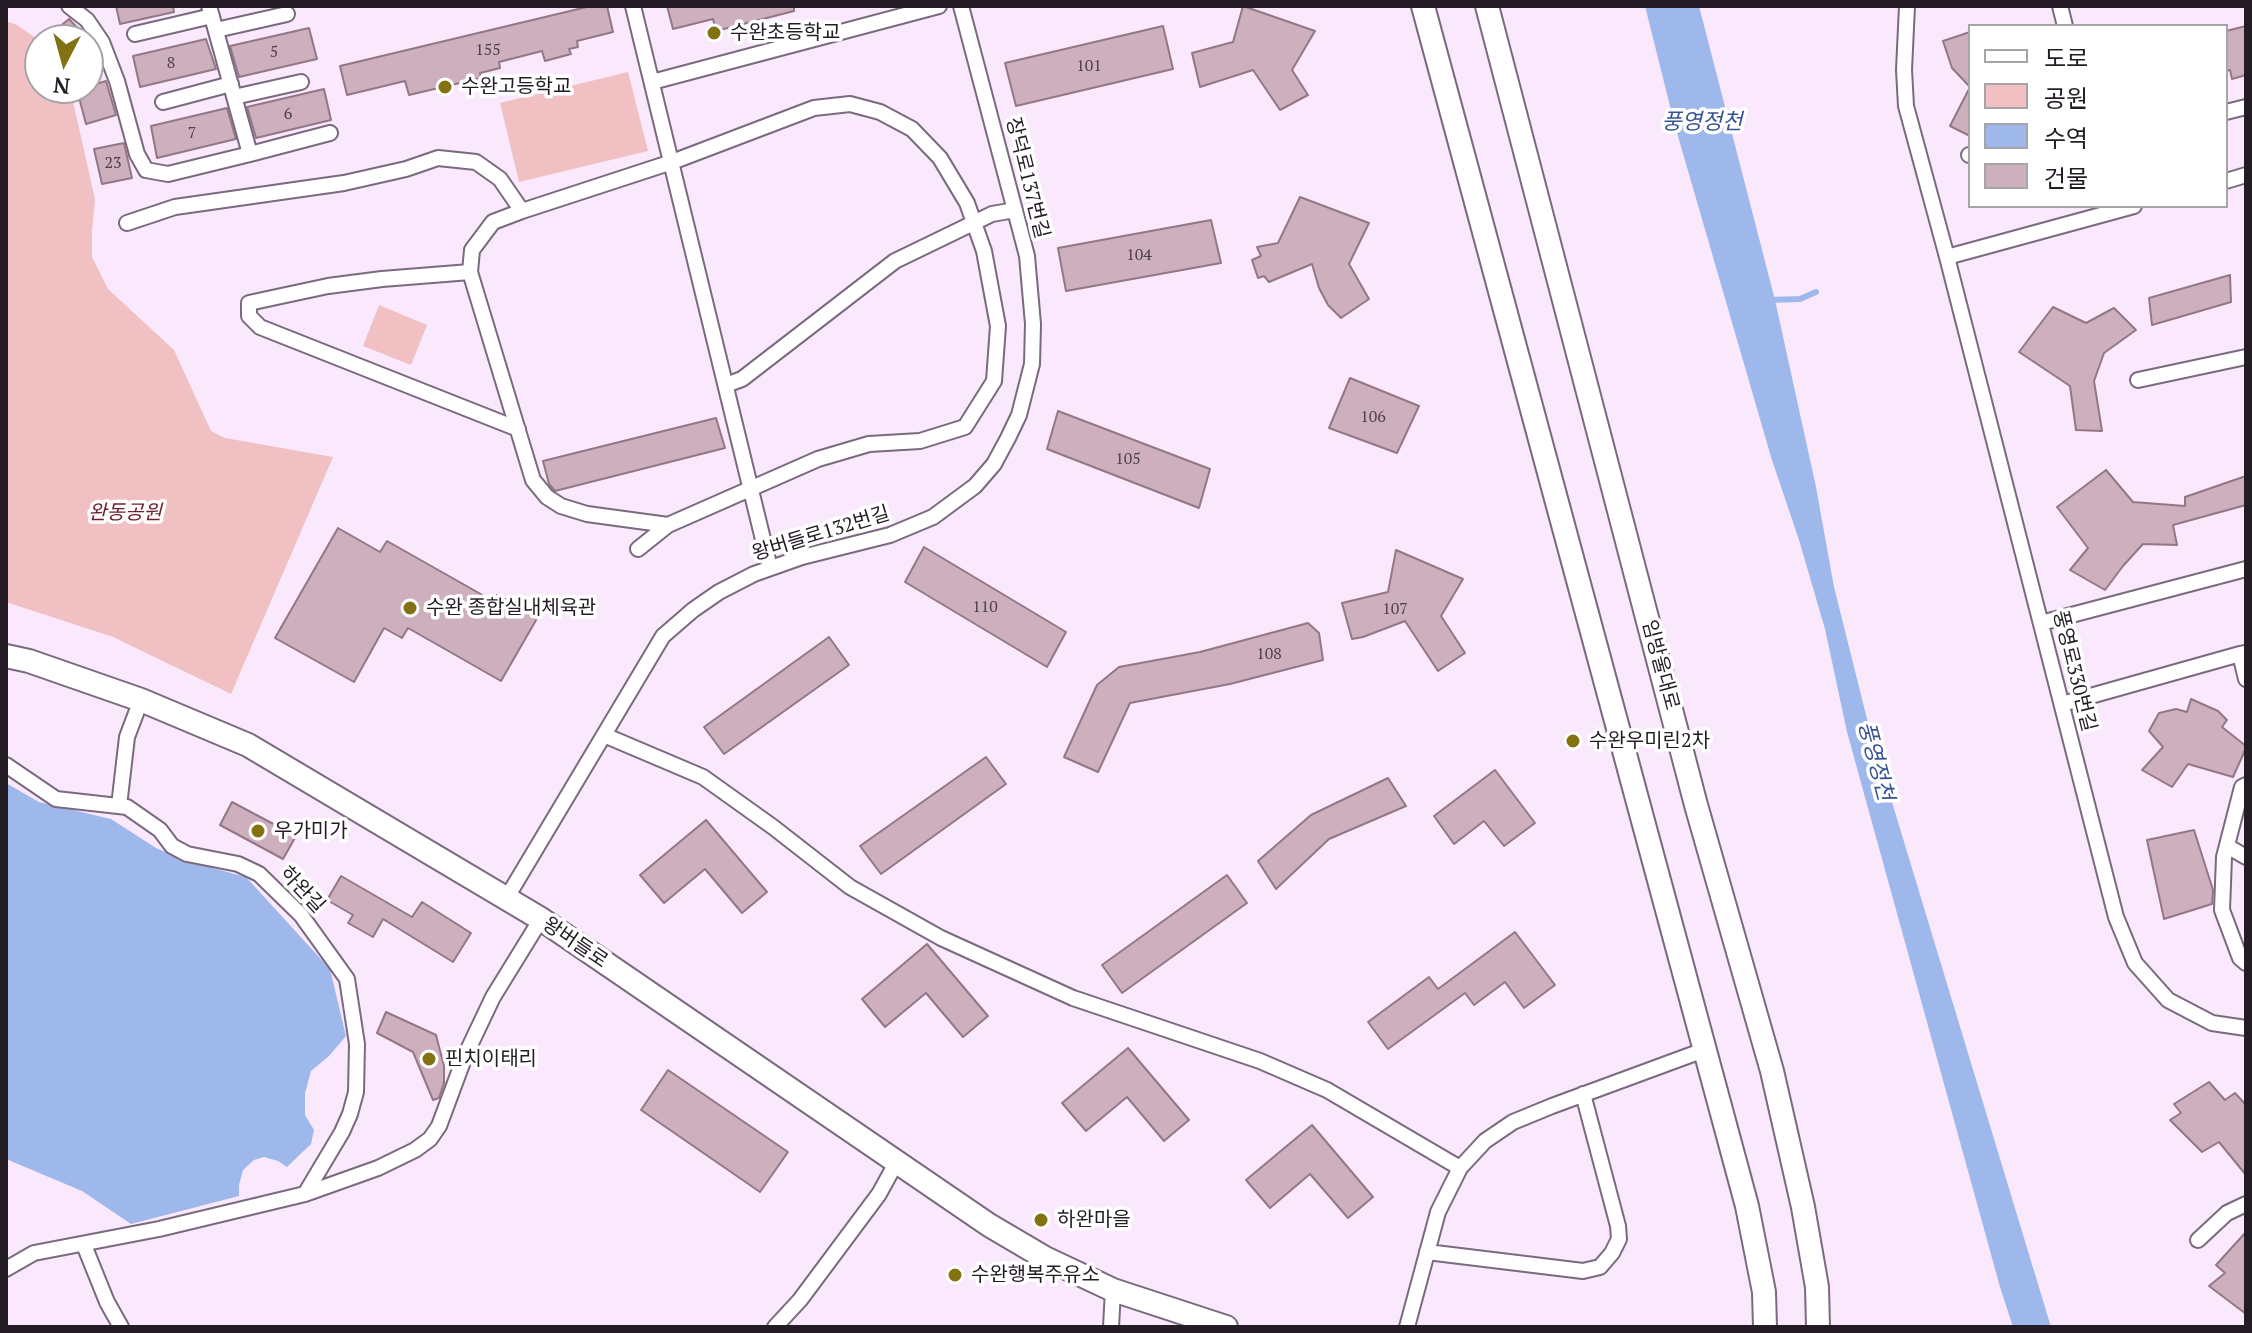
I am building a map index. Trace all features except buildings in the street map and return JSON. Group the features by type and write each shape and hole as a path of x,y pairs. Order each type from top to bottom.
{"main road":[{"path":"1423,6 1747,1206 1764,1292 1765,1327"},
{"name":"임방울대로","path":"1487,6 1696,805 1772,1071 1803,1207 1817,1287 1818,1327"},
{"name":"왕버들로","path":"6,656 141,700 248,745 541,919 989,1225 1045,1258 1113,1290 1226,1327"}],"street":[{"path":"69,6 87,20 102,42 117,81 137,154 146,170 168,174 330,133"},
{"path":"633,6 770,568"},
{"path":"652,82 939,6"},
{"name":"장덕로137번길","path":"961,6 1027,256 1033,324 1032,364"},
{"name":"풍영로330번길","path":"1907,6 1906,106 2116,917 2135,963 2168,1000 2212,1023 2246,1028"},
{"path":"135,34 212,17 287,14"},
{"path":"212,17 250,154"},
{"path":"163,102 301,82"},
{"path":"638,549 668,525 818,459 869,444 920,441 965,427 994,381 998,326 984,251 967,203 940,158 912,129 880,112 850,104 814,108 672,162 493,222 472,250 470,272 533,480 547,497 561,506 587,514 668,525"},
{"path":"127,223 175,207 344,183 406,169 438,158 476,162 500,179 522,211"},
{"path":"1947,257 2127,208"},
{"path":"726,385 742,379 895,261 992,214 1015,210"},
{"path":"470,272 382,279 286,295 249,303 249,316 260,327 518,429"},
{"path":"2138,380 2246,357"},
{"name":"왕버들로132번길","path":"506,899 663,636 719,592 754,574 802,557 890,535 933,517 975,486 994,464 1019,415 1032,364"},
{"path":"2041,623 2246,569"},
{"path":"2062,704 2243,654 2246,679"},
{"path":"119,806 127,737 141,700"},
{"path":"604,735 703,777 850,887 941,938 1073,998 1260,1061 1327,1090 1460,1168"},
{"name":"하완길","path":"6,765 56,799 127,807 160,830 172,846 187,854 238,864 259,874 301,915 347,979 357,1044 356,1092 342,1132 305,1194"},
{"path":"2246,785 2242,787 2224,857 2222,910 2240,958 2246,963"},
{"path":"2227,846 2246,857"},
{"path":"6,1269 34,1253 215,1217 305,1194 378,1168 415,1150 430,1139 439,1126 465,1056 493,997 541,919"},
{"path":"1407,1327 1438,1212 1460,1168 1485,1141 1513,1122 1704,1050"},
{"path":"1427,1252 1583,1271 1600,1267 1619,1239 1618,1226 1583,1094"},
{"path":"775,1327 800,1300 879,1194 896,1163"},
{"path":"2198,1240 2227,1213 2246,1204"},
{"path":"84,1245 107,1302 121,1327"},
{"path":"1111,1327 1113,1290"}],"green space":[{"name":"완동공원","path":"6,21 24,30 24,104 74,104 95,199 92,257 108,289 174,350 211,431 225,438 333,457 231,694 113,637 6,602"},
{"path":"628,72 648,151 519,182 500,103"},
{"path":"379,305 427,325 411,365 363,346"}],"water":[{"name":"풍영정천","path":"1645,6 1699,6 1775,300 1816,487 1834,587 1868,723 2051,1327 2013,1327 2000,1287 1847,732 1825,629 1771,457 1675,126"},
{"path":"6,783 39,802 111,819 156,848 186,861 246,877 330,969 346,1036 311,1071 305,1093 305,1115 314,1130 311,1144 287,1167 264,1157 254,1160 243,1170 239,1196 131,1224 82,1191 6,1159"}],"waterway":[{"path":"1769,300 1800,299 1816,292"}],"place":[{"name":"수완초등학교","path":"714,33"},
{"name":"수완고등학교","path":"445,87"},
{"name":"수완 종합실내체육관","path":"410,608"},
{"name":"수완우미린2차","path":"1573,741"},
{"name":"우가미가","path":"258,831"},
{"name":"핀치이태리","path":"429,1059"},
{"name":"하완마을","path":"1041,1220"},
{"name":"수완행복주유소","path":"955,1275"}]}
